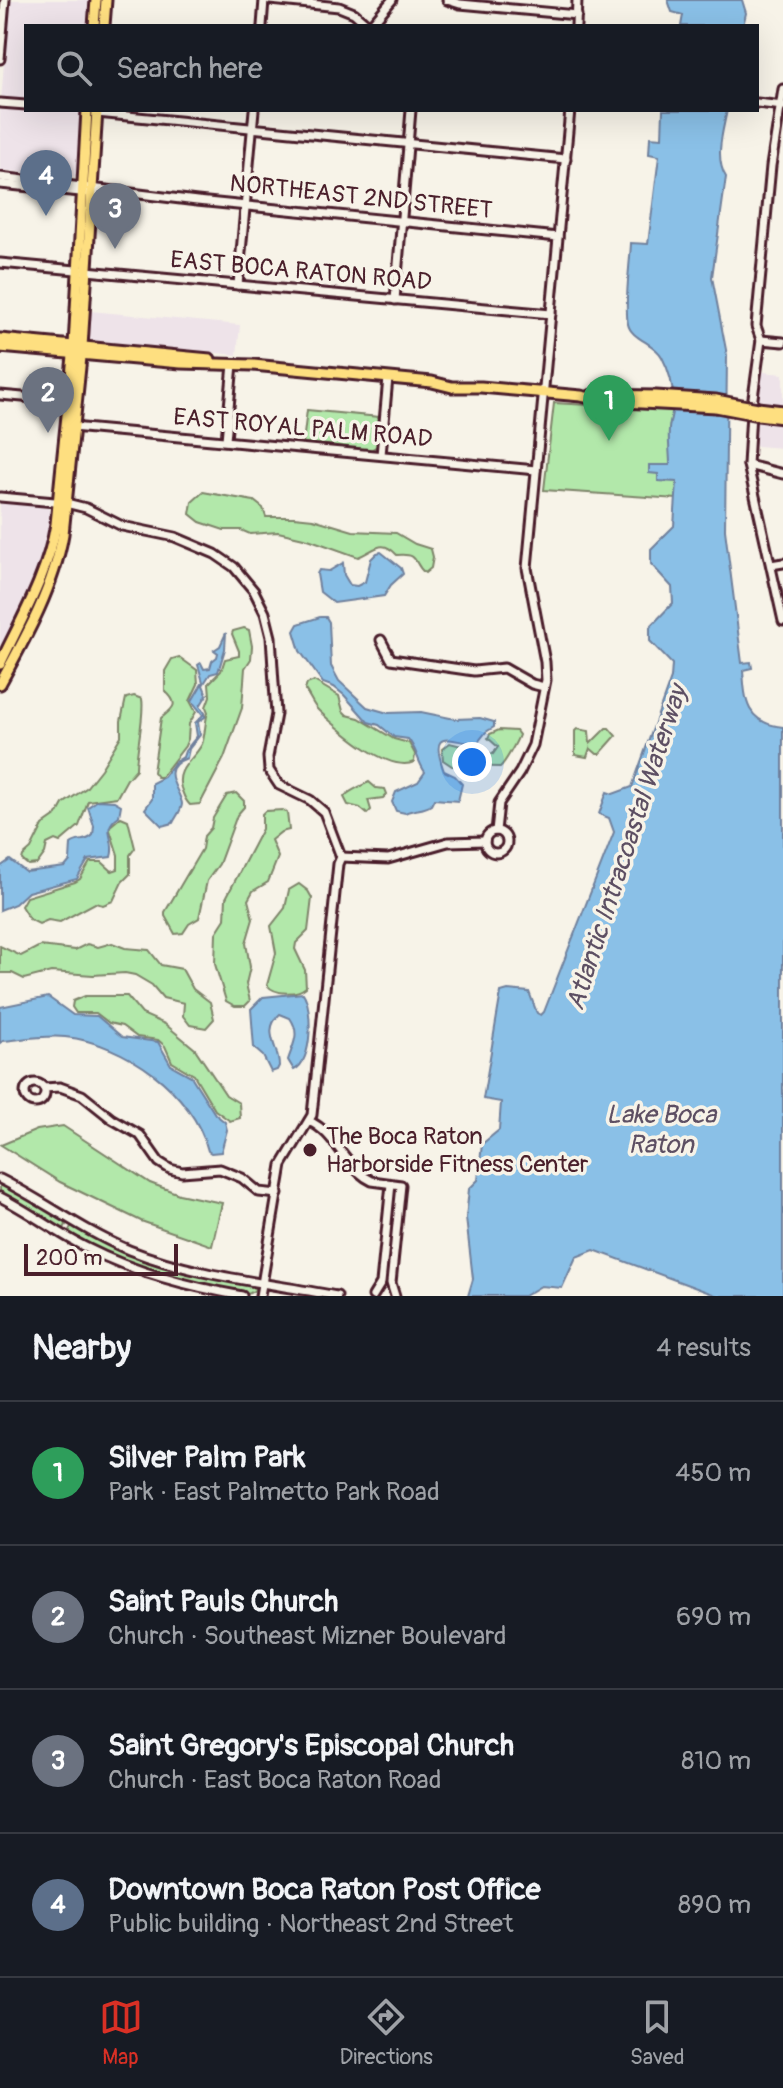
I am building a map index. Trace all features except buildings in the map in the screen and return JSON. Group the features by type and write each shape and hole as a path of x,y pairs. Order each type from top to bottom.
{"main road":[{"path":"97,24 103,0"},
{"path":"0,684 51,580 60,554 94,112"},
{"path":"0,339 78,350"},
{"path":"0,347 207,358 233,364 432,382 452,387 637,399 724,401 783,418"},
{"path":"70,427 68,401 78,350"},
{"path":"756,412 783,411"},
{"path":"0,664 43,573 62,503"}],"street":[{"path":"0,59 5,0"},
{"path":"262,24 264,0"},
{"path":"270,0 339,7 354,13 367,24"},
{"path":"371,24 392,0"},
{"path":"447,0 460,4 577,15"},
{"path":"576,24 577,0"},
{"path":"783,89 771,166 758,312 757,333 761,340 756,412 748,465 783,621"},
{"path":"0,103 24,105"},
{"path":"759,103 782,106"},
{"path":"103,112 566,159"},
{"path":"238,285 254,112"},
{"path":"395,300 411,112"},
{"path":"496,831 499,803 520,772 533,745 544,687 545,662 527,572 570,112"},
{"name":"NORTHEAST 2ND STREET","path":"0,177 130,194 558,237"},
{"name":"NORTHEAST 2ND STREET","path":"0,184 87,189"},
{"name":"EAST BOCA RATON ROAD","path":"0,263 551,314"},
{"path":"761,340 783,342"},
{"path":"226,440 233,364"},
{"path":"381,455 388,378"},
{"path":"0,395 68,401"},
{"name":"EAST ROYAL PALM ROAD","path":"70,427 536,470"},
{"path":"748,465 783,474"},
{"path":"0,497 86,508 122,526 175,537 215,554 245,579 265,613 271,637 276,714 268,757 269,770 279,785 310,800 324,812 341,857 309,1121 282,1165 260,1296"},
{"path":"771,565 783,563"},
{"path":"381,640 391,659 474,671 504,668 532,684 544,687"},
{"path":"496,831 506,839 504,849 498,853 486,848 485,841 490,833 496,831"},
{"path":"341,857 388,859 448,842 485,841"},
{"path":"44,1088 60,1087 82,1095 112,1119 140,1135 159,1162 170,1169 182,1172 220,1169 242,1178 259,1192 278,1194"},
{"path":"309,1121 330,1135 358,1173 372,1181 401,1185 391,1283 394,1296"},
{"path":"0,1179 71,1221 126,1249 157,1260 200,1272 337,1296"},
{"path":"373,1296 381,1282 391,1184"},
{"path":"0,1197 63,1235 115,1261 155,1276 242,1296"},
{"path":"63,1235 71,1221"},
{"path":"373,1296 385,1293 394,1296"}],"shaded area":[{"path":"9,0 92,0 90,24 24,24 24,112 83,112 78,178 0,170 0,113"},
{"path":"90,311 240,325 237,355 88,340"},
{"path":"754,371 783,374 783,448 745,445"},
{"path":"0,503 48,508 52,515 47,549 39,573 0,650"}],"green space":[{"path":"554,403 674,410 670,423 670,465 649,473 658,473 658,481 677,481 677,499 544,490"},
{"path":"307,410 379,417 377,446 371,450 303,443"},
{"path":"203,492 254,501 263,508 266,517 313,519 353,531 396,533 431,549 431,568 425,573 413,557 397,555 382,546 358,557 278,532 250,534 200,522 190,514 192,502"},
{"path":"244,628 249,630 252,646 251,659 245,668 242,708 224,758 200,804 190,805 180,781 183,770 203,741 209,683 221,671 225,659 239,656 232,634"},
{"path":"179,657 197,670 198,684 190,701 196,712 189,724 185,746 161,777 157,777 153,772 161,718 174,703 165,691 165,671 172,659"},
{"path":"314,681 339,696 347,715 359,718 394,739 409,743 415,754 414,762 403,764 378,756 338,728 317,709 305,690 307,684"},
{"path":"134,696 142,699 143,706 136,769 117,797 88,801 79,826 60,842 55,840 47,844 37,864 28,865 22,860 23,856 31,849 43,825 57,815 63,804 86,788 101,769 121,736 126,698"},
{"path":"606,728 616,736 600,754 590,748 587,757 575,755 577,729 589,731 590,744"},
{"path":"499,730 516,731 519,735 500,767 452,766 443,760 442,749 450,743 493,754 498,747 488,738"},
{"path":"369,782 376,788 385,789 387,794 383,798 368,800 371,810 367,814 360,808 348,805 344,797"},
{"path":"236,793 244,801 244,807 237,815 219,864 207,881 199,918 189,924 183,933 175,934 165,912 202,849 204,836 211,828 213,818 227,795"},
{"path":"283,810 287,813 289,830 271,840 278,857 268,882 253,891 248,900 253,919 246,943 250,967 246,984 250,1001 245,1006 235,1006 226,1001 215,964 216,933 225,919 226,898 262,829 262,814"},
{"path":"121,817 128,820 135,848 130,855 130,874 122,882 113,901 103,905 95,903 60,922 48,920 39,924 29,919 21,906 26,897 75,882 90,862 102,862 112,871 118,869 118,855 109,827"},
{"path":"299,884 312,898 308,931 296,943 295,949 305,970 306,987 286,993 267,985 276,953 271,926 285,908 289,890"},
{"path":"112,943 125,948 149,950 161,965 182,969 193,989 210,1002 214,1019 206,1028 190,1025 183,1016 184,1003 163,998 152,985 135,975 51,972 24,979 12,973 0,973 0,946 21,956 40,946 75,950 87,944 98,947"},
{"path":"85,996 127,996 142,1014 165,1024 195,1049 226,1095 239,1103 240,1118 230,1121 215,1110 194,1075 172,1062 165,1046 158,1040 137,1037 96,1013 76,1013 72,1007 73,1001"},
{"path":"63,1126 150,1183 179,1194 222,1203 212,1246 141,1221 60,1182 1,1145 37,1130"},
{"path":"0,1182 65,1221 63,1230 0,1194"},
{"path":"72,1225 115,1247 254,1284 255,1290 248,1294 224,1289 133,1263 67,1234"}],"water":[{"path":"668,0 742,0 746,13 743,24 681,24 683,15 672,12"},
{"name":"Lake Boca Raton","path":"663,112 727,112 720,153 726,177 712,277 727,355 725,530 742,663 751,662 752,668 743,670 747,701 761,721 783,727 783,1296 718,1296 594,1250 576,1257 562,1288 541,1286 524,1296 468,1296 473,1279 466,1218 469,1189 478,1180 482,1144 499,1130 501,1102 483,1099 501,992 529,992 537,1013 541,1015 544,1012 614,832 609,818 599,814 607,792 613,794 632,787 671,678 672,664 650,641 650,627 673,603 672,587 651,564 651,549 674,526 677,482 658,481 658,474 649,473 649,465 670,465 672,390 669,373 659,352 630,329 627,306 631,243 648,244 659,156 649,154 650,137 662,138"},
{"path":"381,552 401,568 403,574 384,596 334,603 320,592 319,570 329,571 343,563 344,575 350,585 357,586 365,582 371,559"},
{"path":"326,617 329,622 331,666 339,681 367,707 388,713 421,712 494,722 494,727 478,742 441,741 439,756 444,771 462,784 458,801 434,799 425,808 405,813 396,811 392,802 396,792 418,782 425,772 408,739 394,737 379,725 368,722 344,695 323,683 300,651 294,631 298,624"},
{"path":"226,633 218,672 210,674 203,685 207,695 200,706 205,717 198,722 200,735 189,749 187,758 173,768 172,780 182,806 173,823 162,826 145,809 152,799 152,783 164,777 197,736 195,723 203,715 192,701 203,682 198,665 201,663 204,669 210,668 218,653 214,650 220,646"},
{"path":"98,800 114,801 121,805 119,816 109,830 111,857 88,860 77,879 28,892 15,904 0,910 0,867 10,860 26,872 65,867 70,861 71,844 93,835 94,826 88,807"},
{"path":"303,993 310,1022 305,1057 294,1070 288,1060 295,1029 290,1018 280,1014 271,1033 279,1066 271,1072 263,1056 254,1048 251,1009 263,997"},
{"path":"48,997 73,1015 97,1016 122,1037 158,1042 171,1065 191,1076 215,1114 225,1122 227,1130 221,1152 208,1151 188,1109 172,1091 133,1060 111,1049 65,1037 26,1038 0,1043 0,1007"}],"place":[{"name":"Downtown Boca Raton Post Office","path":"46,216"},
{"name":"Saint Gregory's Episcopal Church","path":"115,249"},
{"name":"Saint Pauls Church","path":"48,433"},
{"name":"Silver Palm Park","path":"609,441"},
{"name":"The Boca Raton Harborside Fitness Center","path":"310,1150"}],"water label":[{"name":"Atlantic Intracoastal Waterway","path":"627,848"}]}
